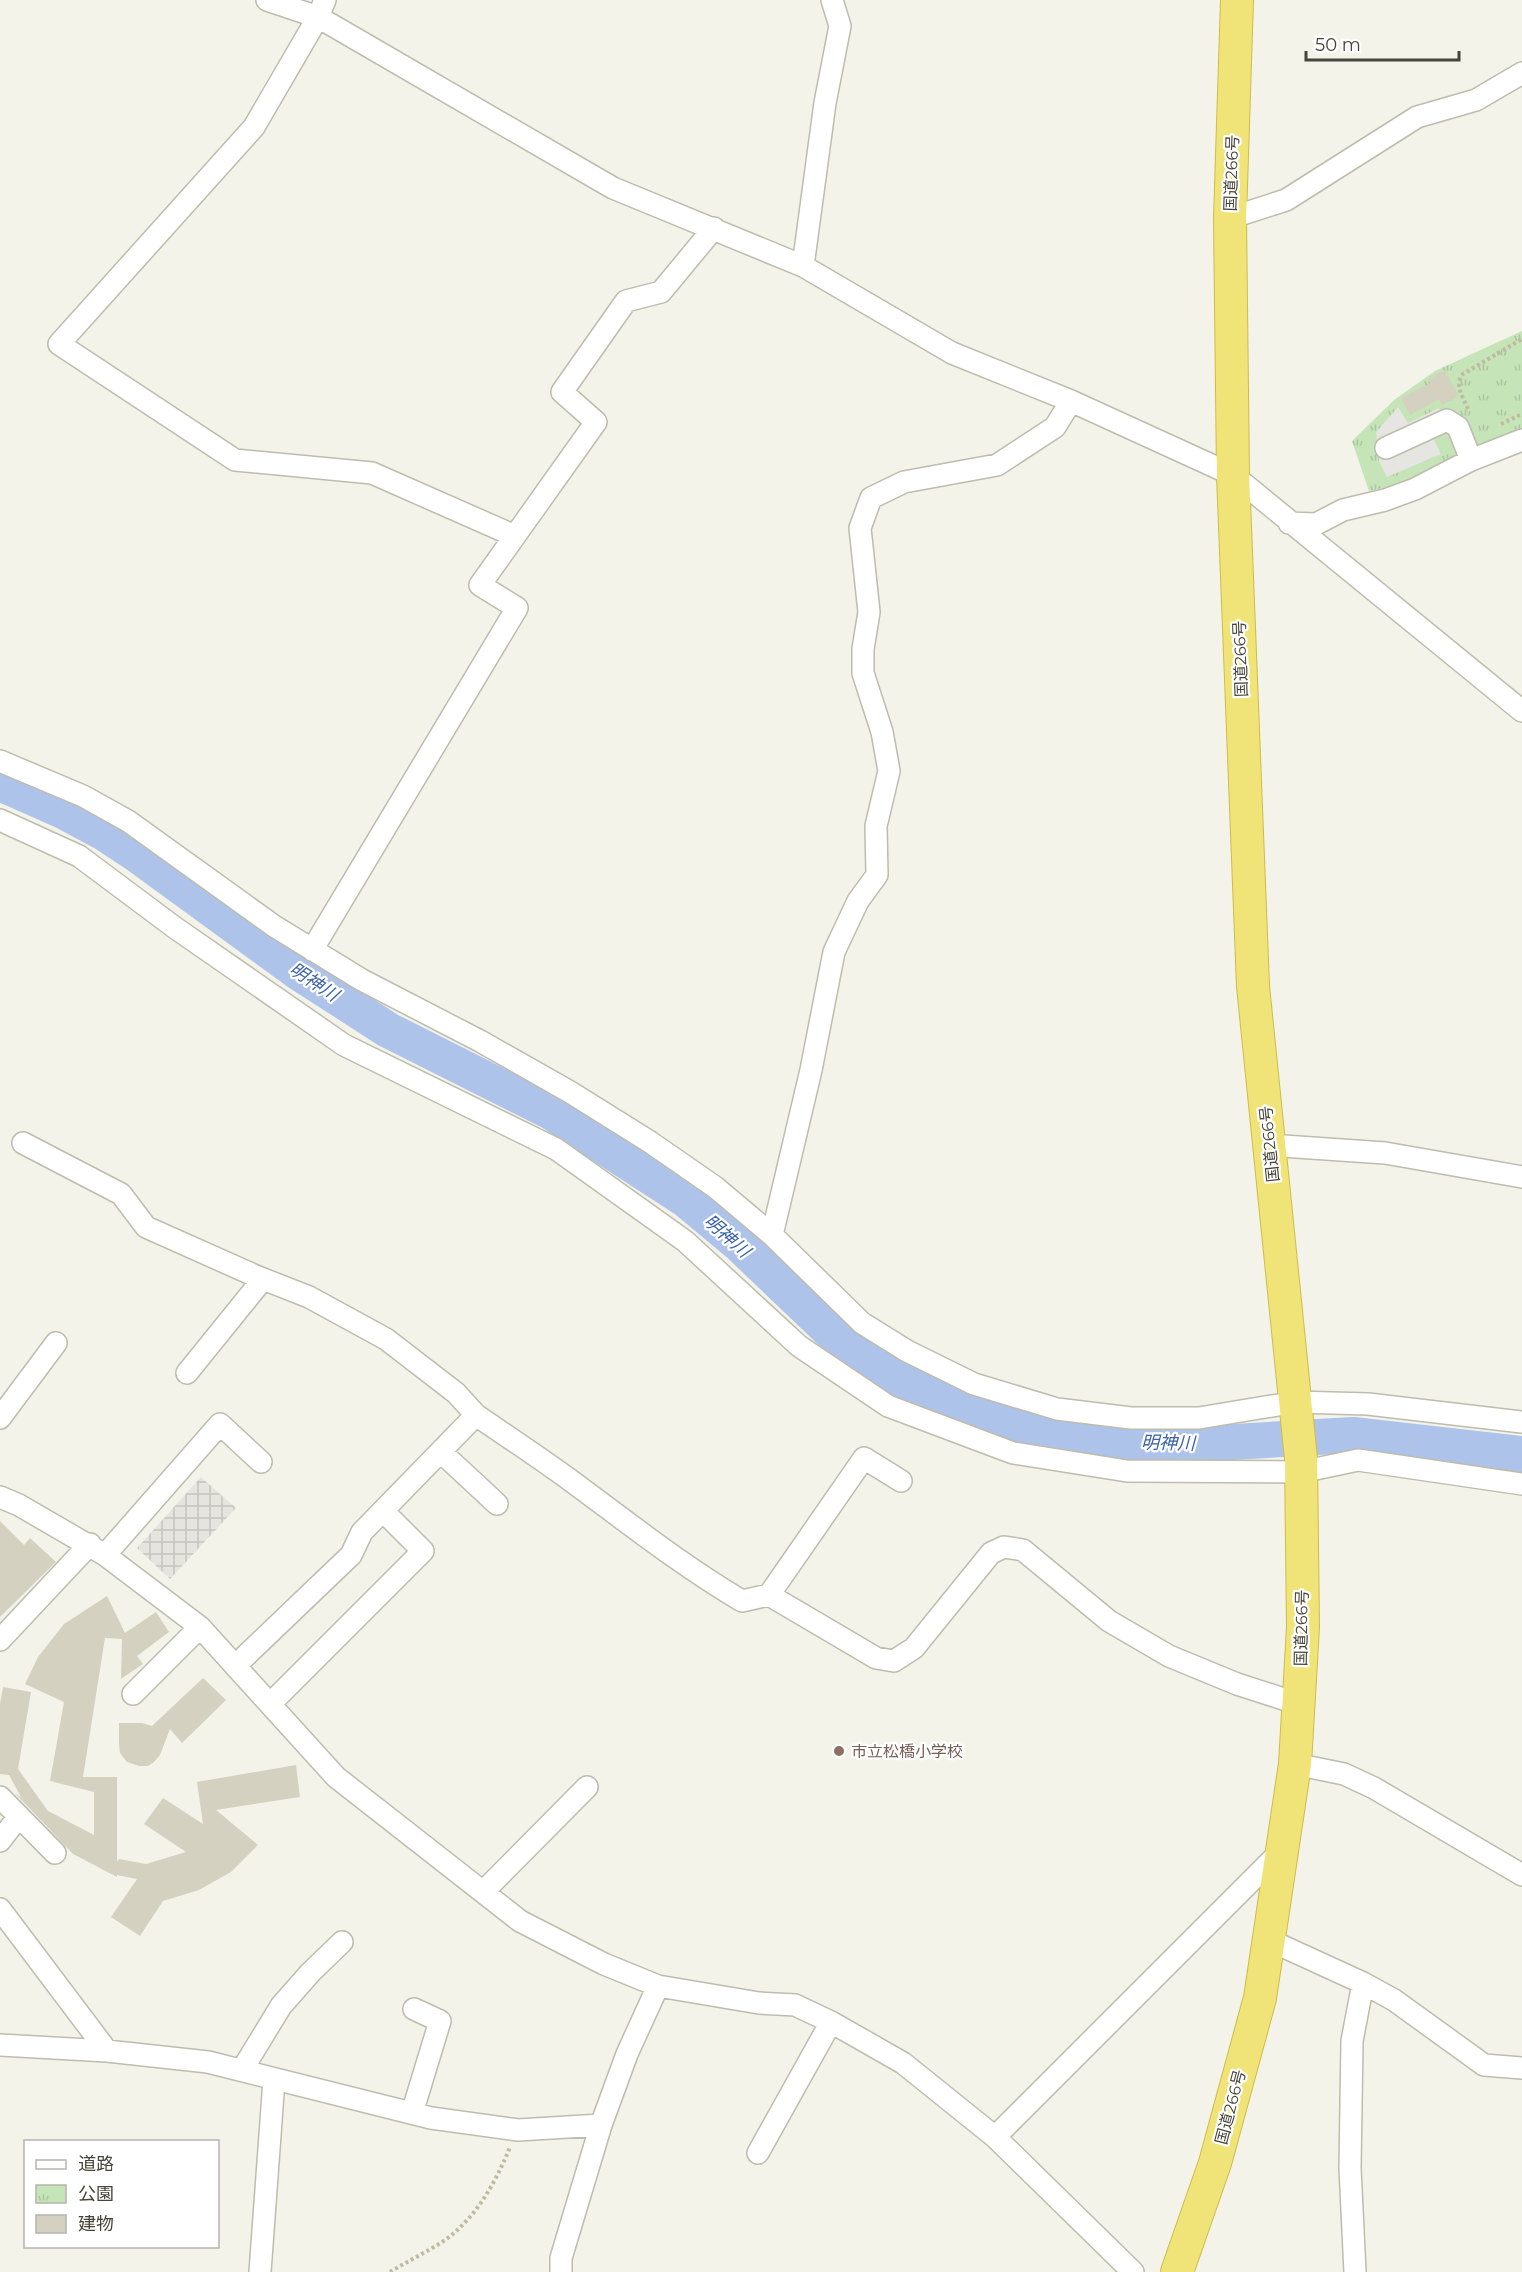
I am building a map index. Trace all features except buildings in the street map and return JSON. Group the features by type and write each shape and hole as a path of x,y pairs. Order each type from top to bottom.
{"highway":[{"name":"国道266号","path":"1177,2272 1215,2163 1260,1998 1295,1764 1303,1628 1301,1465 1297,1409 1253,986 1233,475 1230,218 1237,0"}],"street":[{"path":"267,0 321,9 613,188 804,266 952,353 1071,401 1233,475 1522,711"},
{"path":"804,266 825,103 840,26 832,0"},
{"path":"321,9 254,128 59,344 235,460 372,473 515,536"},
{"path":"1230,218 1286,200 1417,117 1476,100 1522,73"},
{"path":"312,950 517,608 480,585 596,422 562,392 626,301 661,292 714,228"},
{"path":"772,1235 811,1070 834,952 858,901 877,875 876,826 889,771 882,732 863,672 863,649 869,612 860,528 871,498 904,482 998,465 1055,427 1071,401"},
{"path":"1386,448 1447,420 1458,427 1471,460"},
{"path":"1290,523 1316,524 1343,510 1385,500 1415,489 1471,460 1522,440"},
{"path":"0,761 83,796 128,821 274,926 312,950 362,980 480,1041 570,1092 715,1187 772,1235 862,1323 907,1351 974,1384 1057,1408 1131,1419 1199,1418 1368,1404 1522,1422"},
{"path":"0,820 79,856 174,927 344,1045 556,1149 685,1241 799,1346 888,1406 1013,1453 1127,1471 1301,1465 1358,1460 1522,1484"},
{"path":"23,1143 121,1194 146,1227 309,1297 386,1339 456,1393 476,1415 569,1480 648,1540 742,1601 769,1595 864,1458 901,1481"},
{"path":"1268,1145 1385,1153 1522,1178"},
{"path":"187,1373 263,1279"},
{"path":"0,1419 56,1343"},
{"path":"235,1666 351,1555 362,1532 476,1415"},
{"path":"0,1640 97,1550 220,1424 261,1462"},
{"path":"441,1452 497,1504"},
{"path":"0,1497 19,1505 97,1550 200,1627 336,1777 520,1921 604,1964 658,1986 759,2003 795,2005 831,2022 903,2063 995,2138 1133,2272"},
{"path":"270,1704 423,1551 383,1511"},
{"path":"769,1595 876,1658 894,1661 914,1648 991,1553 1004,1547 1023,1550 1109,1621 1169,1656 1238,1684 1299,1704"},
{"path":"133,1694 200,1627"},
{"path":"1295,1764 1344,1773 1374,1788 1522,1875"},
{"path":"483,1892 587,1787"},
{"path":"0,1797 55,1852"},
{"path":"0,1841 19,1816"},
{"path":"995,2138 1283,1849"},
{"path":"0,1909 106,2051"},
{"path":"1269,1940 1395,2000 1418,2019 1484,2064 1522,2068"},
{"path":"242,2070 281,2006 342,1942"},
{"path":"1354,2272 1350,2168 1352,2041 1363,1983"},
{"path":"561,2272 561,2258 601,2125 627,2054 658,1986"},
{"path":"412,2113 440,2021 414,2009"},
{"path":"758,2153 831,2022"},
{"path":"0,2045 106,2051 208,2062 412,2113 518,2130 601,2125"},
{"path":"260,2272 274,2080"}],"path":[{"path":"1472,416 1458,386 1459,379 1463,374 1522,339"},
{"path":"1496,426 1522,414"},
{"path":"390,2272 441,2243 472,2216 499,2175 518,2130"}],"shaded area":[{"path":"1398,407 1408,423 1439,408 1450,428 1432,436 1441,454 1387,477 1379,461 1376,432"},
{"path":"201,1477 236,1508 170,1579 137,1548"}],"green space":[{"path":"1522,331 1522,431 1411,482 1369,491 1352,441 1394,400 1435,371"}],"waterway":[{"name":"明神川","path":"0,783 61,810 104,833 298,972 388,1030 551,1112 686,1200 740,1245 830,1331 863,1357 902,1380 999,1419 1049,1432 1104,1442 1181,1445 1353,1435 1522,1454"}],"place":[{"name":"市立松橋小学校","path":"839,1751"}]}
